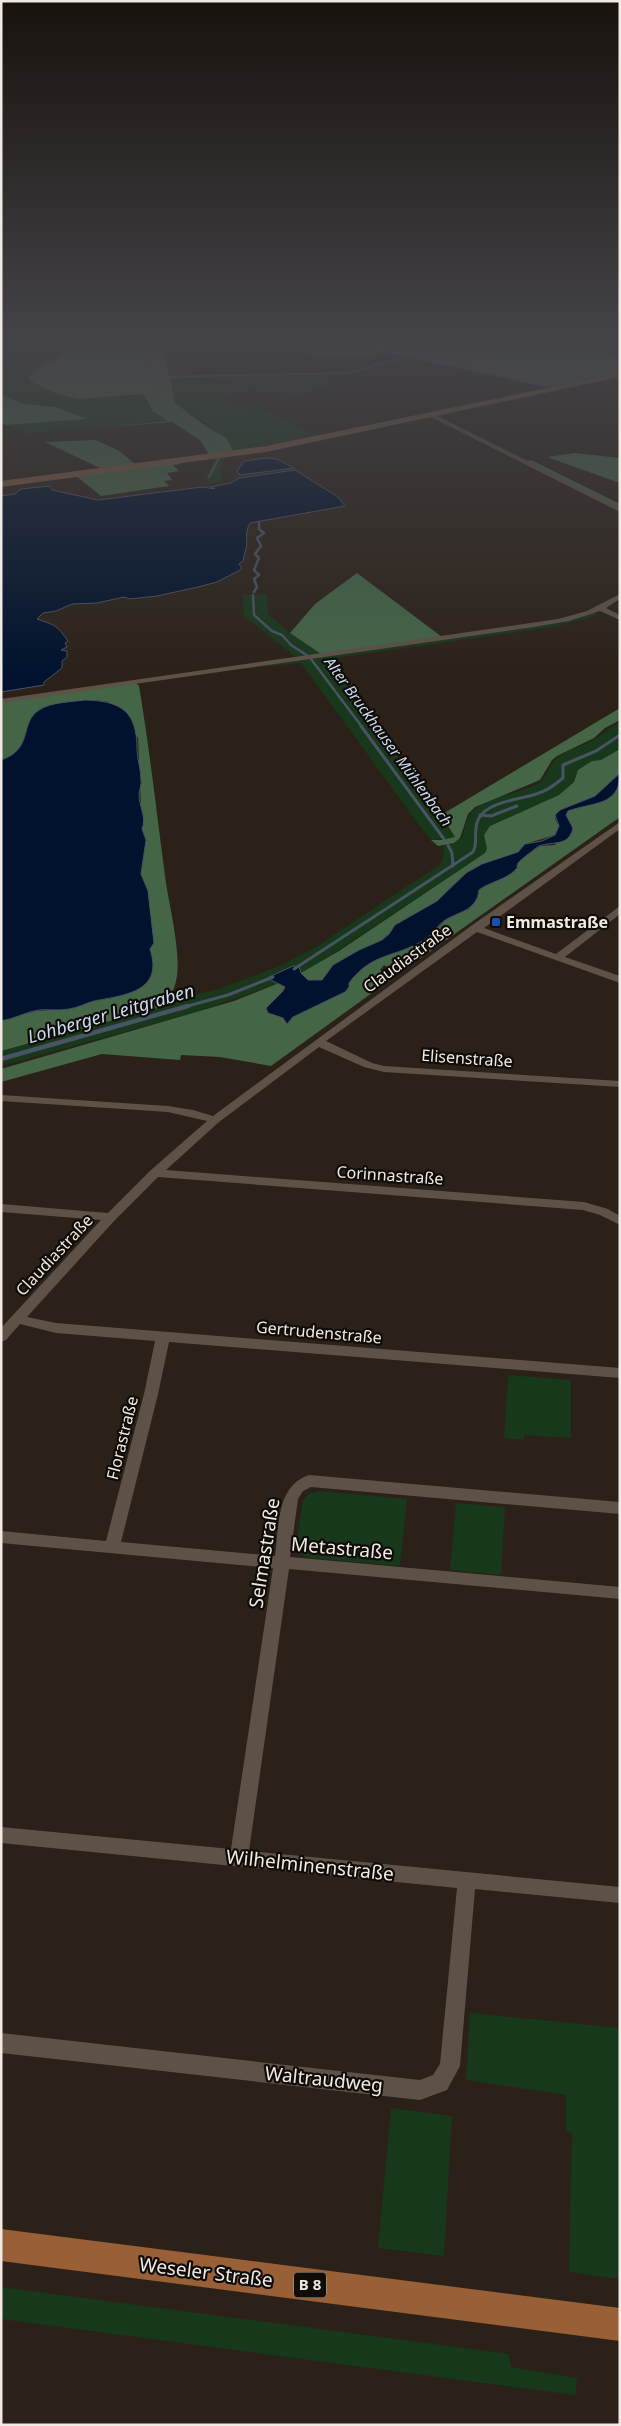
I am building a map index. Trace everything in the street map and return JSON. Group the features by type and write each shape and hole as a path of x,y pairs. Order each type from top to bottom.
{"main road":[{"name":"Weseler Straße","path":"1,2245 620,2325"}],"street":[{"path":"1,484 234,453"},
{"path":"507,453 620,510"},
{"path":"1,700 534,626 571,619 602,610 620,596"},
{"path":"602,610 620,618"},
{"name":"Claudiastraße","path":"3,1333 155,1173 215,1120 318,1042 620,825"},
{"path":"557,958 620,909"},
{"path":"476,928 620,980"},
{"name":"Elisenstraße","path":"318,1042 368,1065 384,1069 620,1084"},
{"path":"1,1098 168,1109 193,1113 215,1120"},
{"name":"Corinnastraße","path":"155,1173 584,1206 604,1212 620,1221"},
{"name":"Claudiastraße","path":"1,1208 111,1218"},
{"name":"Gertrudenstraße","path":"18,1319 56,1328 620,1373"},
{"name":"Florastraße","path":"112,1546 151,1394 163,1337"},
{"name":"Selmastraße","path":"238,1858 291,1498 298,1487 310,1481 620,1508"},
{"name":"Metastraße","path":"1,1537 620,1593"},
{"name":"Wilhelminenstraße","path":"1,1835 620,1894"},
{"name":"Waltraudweg","path":"1,2043 420,2090 440,2083 450,2066 467,1880"}],"green space":[{"path":"69,453 122,453 135,464 100,468"},
{"path":"249,453 224,457 220,470 223,480 209,484 206,479 215,458"},
{"path":"577,453 620,458 620,483 547,457"},
{"path":"531,460 620,504 620,508 526,461"},
{"path":"179,462 181,464 173,465 179,471 167,473 172,480 164,481 169,486 101,496 75,475"},
{"path":"357,573 442,637 321,654 290,633 315,604"},
{"path":"267,594 268,614 290,633 321,654 296,657 244,616 243,595"},
{"path":"594,613 601,614 558,626 328,659 455,837 431,840 301,663 237,669 546,625"},
{"path":"136,683 139,686 143,710 166,883 177,946 178,959 174,989 168,998 158,1005 161,1007 1,1051 1,1021 36,1011 69,1009 93,1001 113,998 150,949 148,891 141,874 146,840 142,829 138,738 109,702 78,702 59,706 31,717 25,738 19,749 1,760 1,702"},
{"path":"620,708 620,720 605,728 594,738 557,756 552,760 540,780 475,807 468,814 460,838 454,843 438,846 431,840 455,837 441,815"},
{"path":"620,722 620,749 601,760 592,761 576,774 574,781 559,795 490,826 484,836 487,849 485,853 316,965 301,973 299,967 273,979 279,983 200,1011 1,1066 1,1051 161,1007 170,1001 219,989 280,966 317,946 441,864 444,855 443,846 453,844 459,840 470,815 475,809 490,800 539,783 558,757 595,739"},
{"path":"620,749 620,773 595,796 560,810 555,819 559,826 555,835 525,844 518,852 482,864 466,873 437,901 395,925 382,940 359,950 333,965 322,980 308,980 301,973 339,951 485,853 487,849 484,835 490,826 559,795 574,782 578,770 592,761 601,760"},
{"path":"620,784 620,817 398,974 387,970 387,967 384,965 380,970 394,977 271,1066 220,1057 181,1055 180,1060 102,1054 1,1082 1,1069 234,1001 279,983 285,987 268,1013 283,1018 287,1024 293,1017 345,992 352,978 369,962 402,950 429,937 446,919 469,909 478,897 478,890 515,871 520,860 540,846 555,845 568,811 604,800"},
{"path":"508,1375 571,1380 571,1438 524,1435 524,1440 504,1438"},
{"path":"319,1491 407,1499 400,1566 310,1558 300,1554 296,1546 303,1500 310,1493"},
{"path":"456,1503 505,1507 501,1575 450,1570"},
{"path":"470,2013 620,2028 620,2279 569,2272 572,2132 566,2131 566,2095 466,2080"},
{"path":"391,2108 452,2116 444,2256 378,2248"},
{"path":"1,2287 509,2354 511,2367 577,2378 575,2395 1,2319"}],"water":[{"path":"265,458 277,459 294,468 240,475 237,471 244,461"},
{"path":"295,470 338,497 345,506 250,523 247,531 247,544 243,561 239,564 242,569 217,582 157,596 130,599 124,597 97,603 72,604 56,611 43,613 37,619 54,626 68,641 65,643 67,647 61,650 67,651 67,657 62,661 62,668 44,682 44,685 1,692 1,496 15,494 21,489 49,486 52,490 98,500 202,487 215,489 211,487 231,483 239,478"},
{"path":"85,700 117,706 130,717 134,725 141,776 139,799 144,821 142,829 146,840 141,874 148,891 154,943 150,949 153,963 152,974 147,983 129,993 72,1008 33,1011 1,1021 1,760 18,749 29,722 39,710 55,704"},
{"path":"620,773 619,784 610,798 568,811 566,815 573,828 568,838 564,841 539,846 519,862 517,868 511,873 479,890 478,896 468,909 444,921 424,940 366,966 349,983 349,987 345,992 293,1017 287,1024 283,1018 268,1013 266,1008 285,987 269,979 269,977 293,966 299,967 301,973 308,980 322,980 333,965 359,950 382,940 395,925 437,901 466,873 482,864 518,852 525,844 542,841 555,835 559,826 555,815 560,810 595,796"}],"waterway":[{"name":"Alter Bruckhauser Mühlenbach","path":"209,477 219,458"},
{"name":"Alter Bruckhauser Mühlenbach","path":"254,592 257,587 254,579 259,575 254,570 259,558 255,554 261,546 257,538 264,533 259,529 259,522"},
{"name":"Alter Bruckhauser Mühlenbach","path":"253,595 254,615 272,631 282,635 291,645 308,656"},
{"name":"Alter Bruckhauser Mühlenbach","path":"311,659 362,727"},
{"name":"Alter Bruckhauser Mühlenbach","path":"361,726 444,839"},
{"path":"481,815 497,805 540,793 554,785 563,778 563,765 596,751 620,735"},
{"path":"481,815 491,816 517,806"},
{"path":"453,865 473,852 477,822 481,815"},
{"name":"Alter Bruckhauser Mühlenbach","path":"448,845 452,853 453,865"},
{"path":"294,969 453,865"},
{"name":"Lohberger Leitgraben","path":"184,1007 228,995 273,977"},
{"name":"Lohberger Leitgraben","path":"1,1059 188,1006"}],"place":[{"name":"Emmastraße","path":"496,922"}]}
